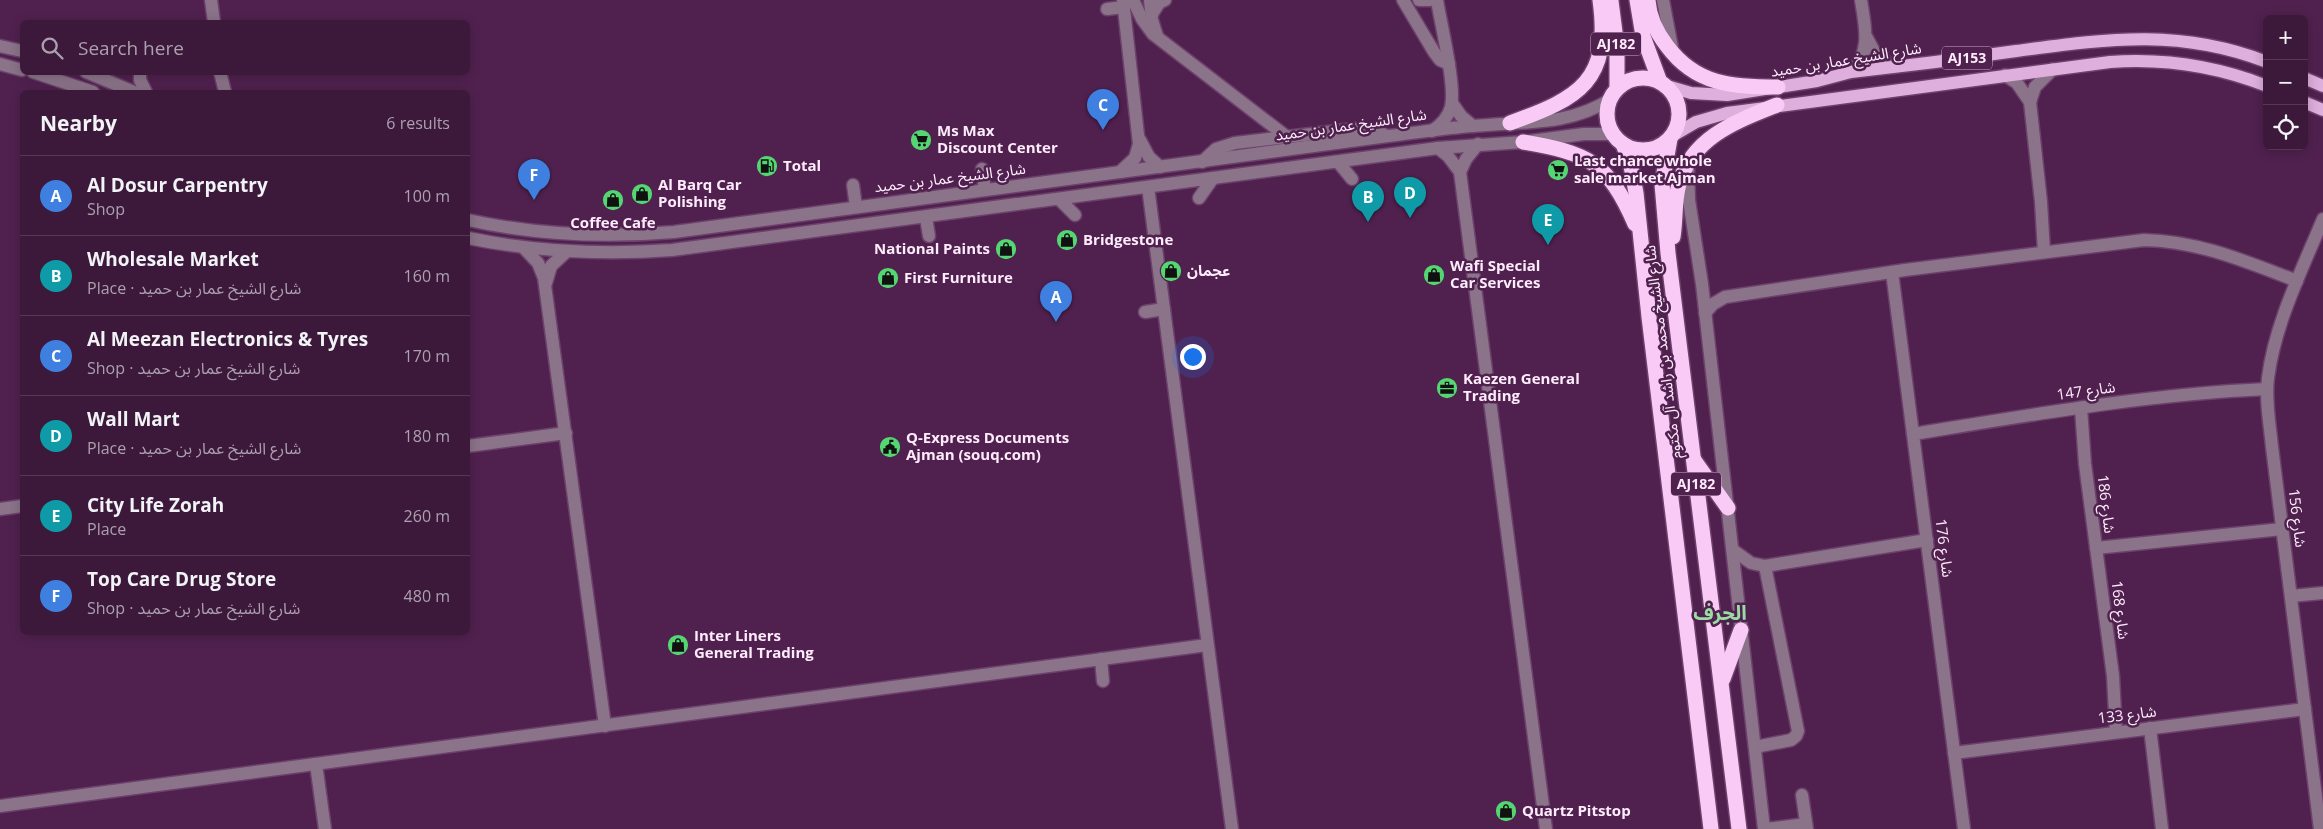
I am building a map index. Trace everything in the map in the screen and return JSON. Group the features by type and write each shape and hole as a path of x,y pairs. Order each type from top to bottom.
{"highway":[{"path":"1510,124 1557,105 1572,96 1590,76 1597,65 1603,46 1600,0"},
{"name":"AJ182","path":"1610,0 1617,48 1614,94"},
{"name":"AJ182","path":"1637,0 1643,36 1663,84"},
{"path":"1648,0 1655,26 1674,55 1689,70 1721,83 1744,87 1778,86"},
{"path":"1637,78 1649,78 1663,84 1677,101 1679,110 1679,119 1671,137 1663,144 1648,150 1631,148 1619,139 1608,116 1614,94 1626,82 1637,78"},
{"path":"1668,253 1674,231 1679,184 1688,164 1699,149 1715,134 1734,123 1777,106"},
{"name":"شارع الشيخ محمد بن راشد آل مكتوم","path":"1671,137 1662,184 1668,253 1739,829"},
{"name":"شارع الشيخ محمد بن راشد آل مكتوم","path":"1619,139 1634,180 1711,829"},
{"path":"1523,142 1571,151 1596,165 1616,185 1641,236"},
{"path":"1693,458 1728,508"},
{"path":"1722,681 1741,630"}],"main road":[{"name":"شارع الشيخ عمار بن حميد","path":"1663,84 1691,93 1716,96 1851,72 1894,68 2108,39 2177,40 2210,45 2263,61"},
{"name":"AJ153","path":"1671,137 1684,128 1716,116 2005,75 2116,62 2170,62 2229,73 2263,85"},
{"path":"2308,80 2323,86"},
{"path":"2308,104 2323,110"}],"street":[{"path":"210,0 214,20"},
{"path":"1150,0 1158,38"},
{"path":"1152,14 1156,6 1165,0"},
{"path":"1403,0 1434,52 1440,60 1449,64"},
{"path":"1419,0 1430,0"},
{"path":"1432,131 1446,119 1452,103 1449,64 1437,0"},
{"path":"1663,0 1674,55"},
{"path":"1851,72 1864,54 1866,36 1862,0"},
{"path":"1107,9 1126,2"},
{"path":"1126,2 1158,38 1287,137"},
{"path":"1126,2 1139,137 1144,151 1160,167"},
{"path":"1866,36 1875,53 1894,68"},
{"path":"0,46 20,51"},
{"path":"0,64 20,69"},
{"path":"2030,102 2040,80 2053,70"},
{"path":"42,75 87,90"},
{"path":"93,75 129,90"},
{"path":"140,75 140,80 145,90"},
{"path":"2005,75 2017,83 2030,102 2048,251"},
{"name":"شارع الشيخ عمار بن حميد","path":"470,220 538,232 631,235 674,232 1388,136 1568,118 1591,110 1614,94"},
{"path":"1452,103 1461,116 1473,126"},
{"path":"1202,162 1216,149 1228,144 1354,129 1388,136"},
{"path":"470,238 566,252 609,253 672,250 1438,148 1523,142 1584,134 1619,139"},
{"path":"1120,172 1135,158 1139,137"},
{"path":"1460,172 1466,159 1478,144"},
{"path":"1438,148 1448,156 1460,172 1546,829"},
{"path":"1338,162 1352,178"},
{"path":"1688,164 1689,200 1702,284 1765,829 1807,826 1802,795"},
{"path":"982,169 985,190"},
{"path":"1199,198 1212,178"},
{"path":"853,185 856,207"},
{"path":"1148,187 1232,829"},
{"path":"1059,199 1075,215"},
{"path":"926,216 929,236"},
{"name":"شارع 156","path":"2320,829 2272,447 2268,384 2278,334 2323,219"},
{"path":"1702,284 1712,294 1725,297 1892,272 2129,241 2174,242 2204,247 2298,281"},
{"path":"522,247 538,263 545,285 605,726"},
{"path":"545,285 551,266 566,252"},
{"name":"شارع 176","path":"1892,272 1964,829"},
{"path":"1705,314 1714,304 1725,297"},
{"path":"1145,312 1164,310"},
{"name":"شارع 147","path":"1913,431 2209,391 2234,385 2268,384"},
{"name":"شارع 186","path":"2077,409 2096,551"},
{"path":"470,446 566,433"},
{"path":"0,509 20,506"},
{"path":"2096,551 2134,543 2153,543 2282,525"},
{"path":"1738,589 1746,576 1761,566 1870,550 1927,544"},
{"path":"1733,550 1744,560 1761,566"},
{"name":"شارع 168","path":"2096,551 2120,732"},
{"path":"1755,747 1791,740 1798,731 1761,566"},
{"path":"2291,600 2323,594"},
{"path":"2291,600 2323,599"},
{"path":"0,806 1207,644"},
{"path":"1101,659 1103,682"},
{"name":"شارع 133","path":"1954,753 2305,709"},
{"path":"2150,728 2162,829"},
{"path":"316,764 325,829"}],"place":[{"name":"Al Meezan Electronics & Tyres","path":"1103,130"},
{"name":"Ms Max Discount Center","path":"921,140"},
{"name":"Total","path":"767,166"},
{"name":"Last chance whole sale market Ajman","path":"1558,170"},
{"name":"Al Barq Car Polishing","path":"642,194"},
{"name":"Top Care Drug Store","path":"534,200"},
{"name":"Coffee Cafe","path":"613,200"},
{"name":"Wall Mart","path":"1410,218"},
{"name":"Wholesale Market","path":"1368,222"},
{"name":"Bridgestone","path":"1067,240"},
{"name":"City Life Zorah","path":"1548,245"},
{"name":"National Paints","path":"1006,249"},
{"name":"عجمان","path":"1171,271"},
{"name":"Wafi Special Car Services","path":"1434,275"},
{"name":"First Furniture","path":"888,278"},
{"name":"Al Dosur Carpentry","path":"1056,322"},
{"name":"Kaezen General Trading","path":"1447,388"},
{"name":"Q-Express Documents Ajman (souq.com)","path":"890,447"},
{"name":"Inter Liners General Trading","path":"678,645"},
{"name":"Quartz Pitstop","path":"1506,811"}],"district":[{"name":"الجرف","path":"1720,613"}]}
